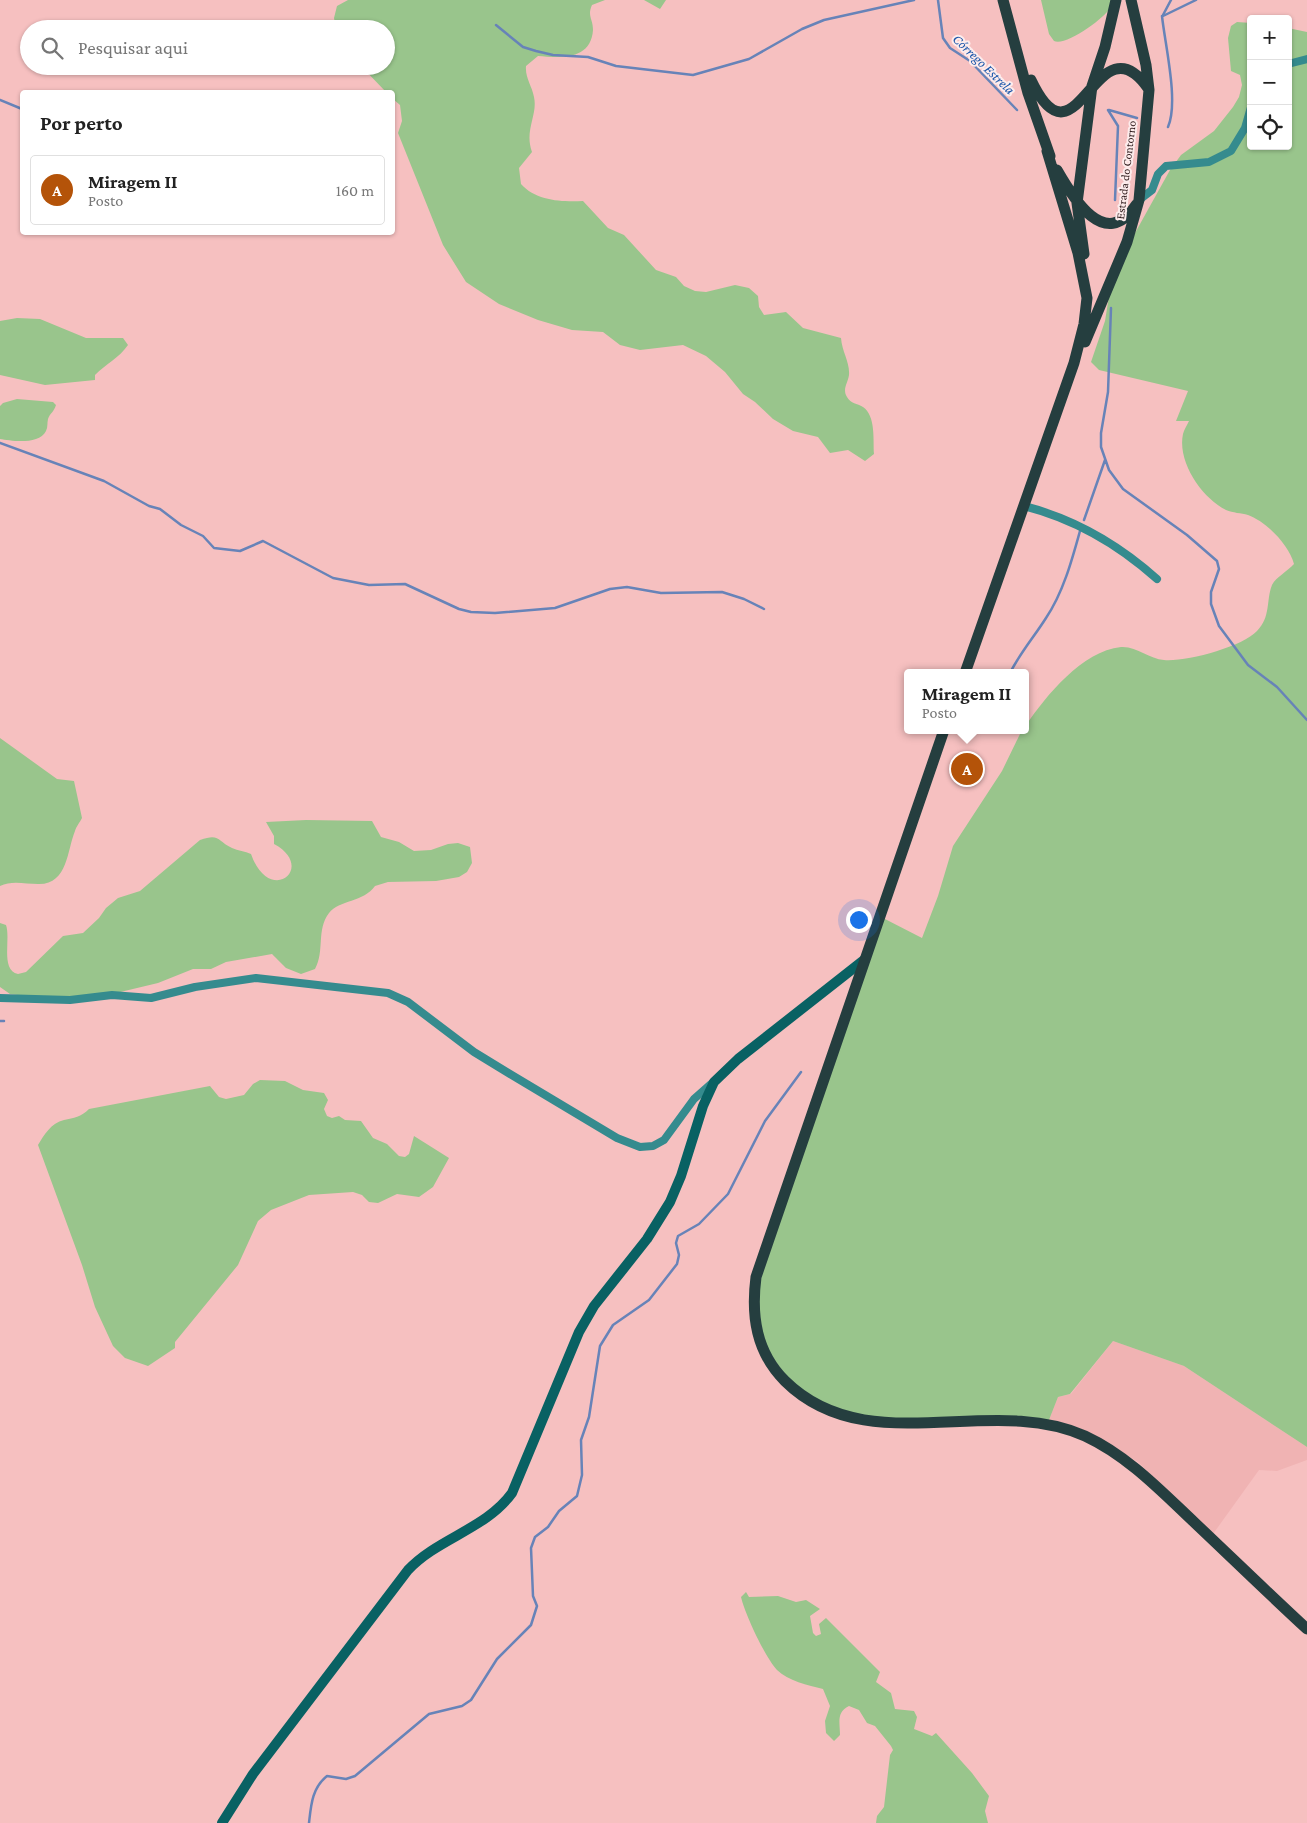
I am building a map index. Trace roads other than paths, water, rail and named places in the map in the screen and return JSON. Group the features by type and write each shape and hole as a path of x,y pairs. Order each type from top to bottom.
{"main road":[{"path":"1003,0 1021,61 1028,93 1078,253 1087,298"},
{"path":"966,669 1074,363 1084,324 1087,298 1086,273 1077,203 1092,86 1105,47 1116,0"},
{"name":"Estrada do Contorno","path":"1074,363 1089,335 1127,242 1136,219 1139,200 1150,90 1131,0"},
{"path":"1021,61 1039,97 1046,106 1055,112 1065,112 1075,108 1092,86 1103,75 1112,70 1123,69 1134,72 1150,90"},
{"path":"1047,151 1077,203 1086,213 1108,223 1119,222 1128,217 1139,200"},
{"path":"943,734 756,1277 752,1304 756,1329 776,1372 804,1397 837,1414 856,1419 894,1423 1016,1420 1062,1427 1111,1450 1151,1481 1307,1629"}],"street":[{"path":"1292,63 1307,59"},
{"path":"1139,200 1152,190 1158,174 1166,166 1209,162 1231,151 1245,128 1247,121"},
{"path":"1024,506 1051,513 1090,530 1131,555 1157,579"},
{"path":"0,998 70,1000 112,995 151,998 196,987 256,978 388,993 408,1002 474,1052 617,1138 640,1146 654,1146 664,1140 694,1099 738,1059 864,960"},
{"path":"222,1823 253,1774 408,1570 434,1548 496,1511 512,1493 559,1375 584,1322 647,1239 670,1202 681,1176 703,1106 714,1082"}],"waterway":[{"path":"496,25 523,47 536,51 553,55 588,57 616,66 693,75 749,59 802,29 824,20 914,0"},
{"name":"Córrego Estrela","path":"938,0 943,38 950,48 970,61 1017,110"},
{"path":"1163,15 1171,0"},
{"name":"Córrego Estrela","path":"1163,16 1196,0"},
{"name":"Córrego Estrela","path":"1162,16 1172,89 1171,116 1168,127"},
{"path":"0,100 20,108"},
{"path":"1108,110 1118,126 1115,200"},
{"path":"1109,110 1137,118"},
{"path":"1111,308 1108,392 1101,433 1101,447 1109,470 1123,489 1187,535 1217,561 1219,569 1211,592 1211,604 1219,626 1248,665 1277,687 1307,720"},
{"path":"0,443 104,481 149,506 160,509 181,525 203,536 214,548 240,551 263,541 333,578 369,585 405,584 459,609 471,612 495,613 555,608 610,589 627,587 661,593 722,592 744,599 764,609"},
{"path":"1084,520 1105,460"},
{"path":"1012,669 1057,598 1070,565 1080,531"},
{"path":"309,1823 315,1791 327,1776 346,1779 355,1776 429,1714 462,1706 471,1700 497,1659 531,1625 537,1606 533,1596 531,1548 535,1537 548,1527 559,1511 577,1496 582,1475 581,1440 589,1417 600,1346 613,1325 649,1300 677,1264 679,1255 676,1243 678,1236 699,1224 728,1194 765,1121 801,1072"}],"place":[{"name":"Miragem II","path":"967,769"}]}
